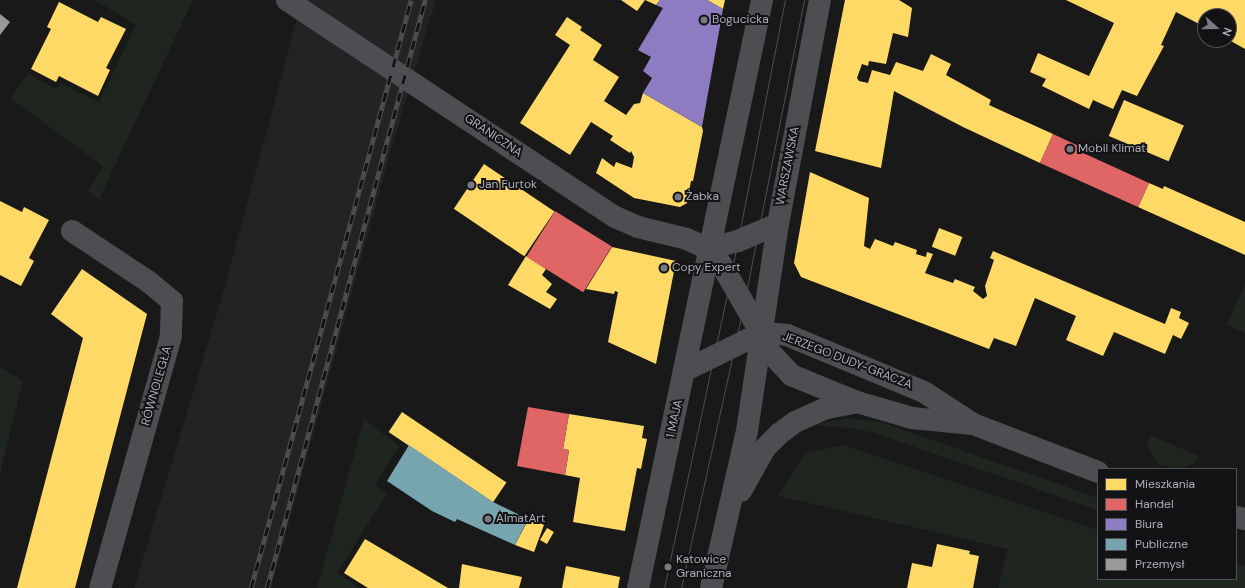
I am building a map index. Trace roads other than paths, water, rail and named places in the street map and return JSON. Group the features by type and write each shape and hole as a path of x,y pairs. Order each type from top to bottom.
{"street":[{"name":"GRANICZNA","path":"287,0 614,218 638,227 687,240 708,249"},
{"path":"708,249 762,0"},
{"name":"WARSZAWSKA","path":"761,333 778,224 820,0"},
{"path":"708,249 738,241 778,224"},
{"name":"RÓWNOLEGŁA","path":"72,231 149,282 172,301 171,336 100,588"},
{"path":"708,249 721,264 761,333 746,431 711,588"},
{"name":"1 MAJA","path":"638,588 686,370 708,249"},
{"path":"686,370 761,333"},
{"name":"JERZEGO DUDY-GRACZA","path":"973,424 912,418 857,402 790,375 768,350 761,333 787,335 910,385 944,403 973,424 1097,472"},
{"path":"726,518 757,460 779,434 795,422 827,408 857,402"}],"tram line":[{"path":"664,588 730,280 785,0"},
{"path":"681,588 744,303 804,0"}],"railway":[{"path":"251,588 411,0"},
{"path":"267,588 425,0"}],"place":[{"name":"Bogucicka","path":"704,20"},
{"name":"Mobil Klimat","path":"1070,149"},
{"name":"Jan Furtok","path":"471,185"},
{"name":"Żabka","path":"678,197"},
{"name":"Copy Expert","path":"664,268"},
{"name":"AlmatArt","path":"488,519"},
{"name":"Katowice Graniczna","path":"668,567"}]}
